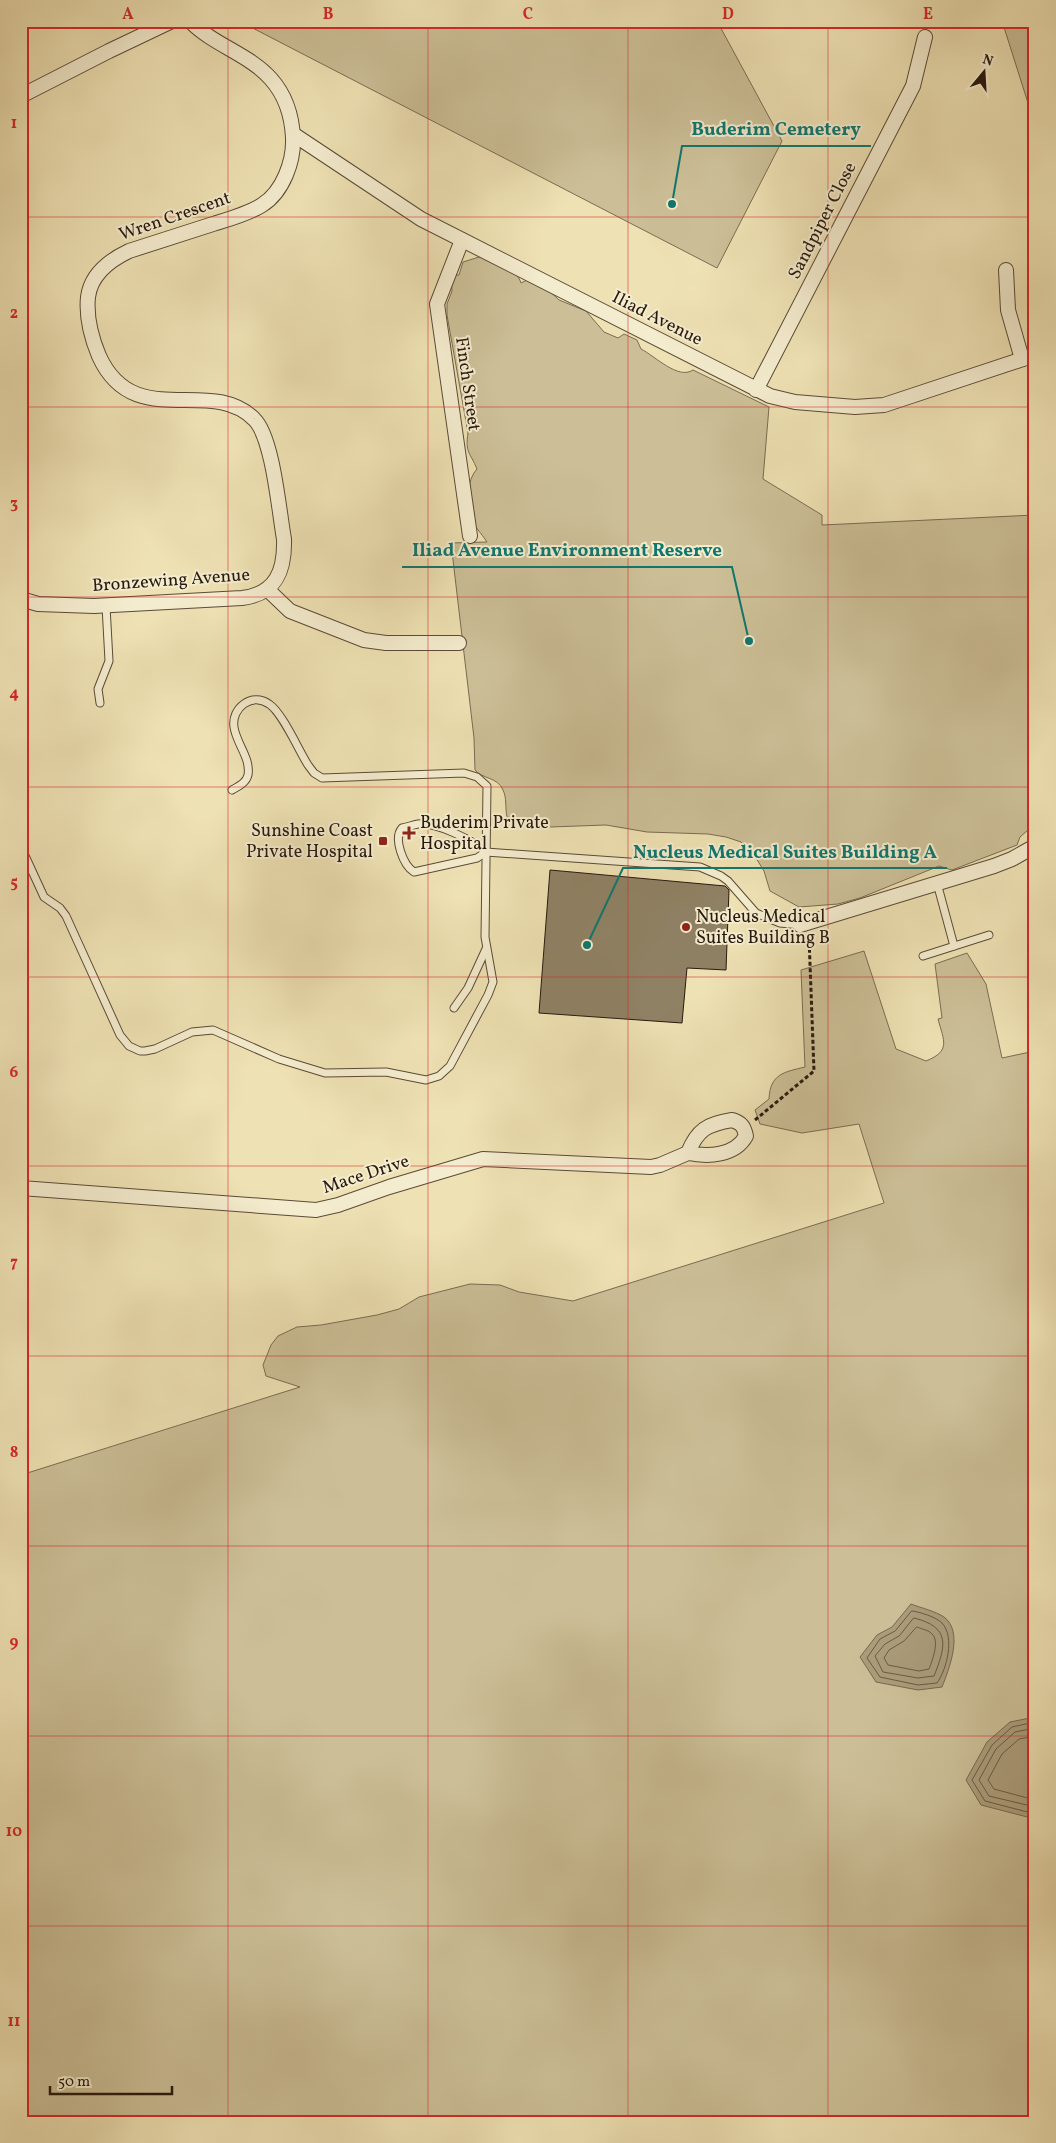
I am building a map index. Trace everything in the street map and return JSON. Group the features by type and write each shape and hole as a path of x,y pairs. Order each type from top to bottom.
{"street":[{"path":"21,96 172,21"},
{"name":"Wren Crescent","path":"190,21 207,35 254,64 269,76 282,92 288,106 293,134 290,166 278,187 263,204 239,215 129,251 103,267 94,280 89,295 90,329 102,362 112,376 124,387 153,400 202,400 225,404 249,414 256,421 269,453 284,539 280,569 273,585 268,590"},
{"name":"Sandpiper Close","path":"756,390 913,86 925,38"},
{"name":"Iliad Avenue","path":"293,134 414,215 770,396 795,402 855,408 871,407 905,399 1028,357"},
{"name":"Finch Street","path":"462,240 437,304 470,536"},
{"path":"1006,270 1008,310 1028,357"},
{"name":"Bronzewing Avenue","path":"21,599 38,604 62,606 106,606 242,598 259,595 268,590 290,611 364,640 386,643 459,642"},
{"path":"804,924 1012,860 1035,846"},
{"path":"688,1153 694,1139 704,1128 732,1120 740,1122 744,1128"},
{"name":"Mace Drive","path":"21,1188 316,1210 332,1207 414,1179 483,1159 651,1167 688,1153 713,1155 737,1148 746,1136 744,1128"}],"lane":[{"path":"100,703 98,689 109,661 106,606"},
{"path":"21,847 44,897 60,908 66,916 120,1035 129,1046 140,1051 155,1049 192,1032 213,1030 280,1059 325,1073 386,1072 418,1079 434,1079 450,1066 491,989 493,975 486,948 488,792 483,781 458,773 322,778 314,773 308,765 277,711 268,702 261,700 248,702 235,712 234,728 244,753 248,772 244,782 232,790"},
{"path":"486,852 477,858 414,872 407,865 399,844 398,834 402,828 424,824 439,828 477,844 486,852 700,868 721,876 728,881 756,913 786,924 804,924"},
{"path":"21,863 30,868"},
{"path":"937,883 954,946"},
{"path":"923,956 989,935"},
{"path":"454,1008 466,993 486,948"}],"path":[{"path":"744,1128 814,1071 804,924"}],"shaded area":[{"path":"239,21 717,21 782,141 717,268"},
{"path":"1002,21 1035,21 1035,125"},
{"path":"479,257 509,269 518,277 521,283 529,279 543,285 559,300 586,311 604,332 618,338 624,334 637,340 641,349 674,370 687,372 693,370 769,407 763,479 822,515 822,525 1035,515 1035,824 1020,837 1017,845 952,870 939,866 860,898 838,904 799,907 770,891 764,871 756,858 741,842 726,837 708,834 647,832 606,825 550,827 507,817 505,796 501,786 475,770 474,738 451,543 487,542 472,522 468,510 469,484 477,469 468,449 468,433 447,315 447,304 452,291 451,275 459,275 463,262"},
{"path":"864,951 896,1049 926,1061 934,1057 942,1049 944,1044 938,1019 942,1018 935,964 967,953 986,984 1002,1058 1035,1051 1035,2122 21,2122 21,1475 300,1387 266,1376 263,1365 271,1345 278,1336 297,1327 321,1325 377,1315 399,1309 419,1297 470,1284 500,1285 519,1292 573,1301 884,1203 859,1124 802,1133 760,1124 755,1110 769,1099 775,1079 785,1073 805,1067 801,970"}],"water":[{"path":"911,1604 944,1617 950,1624 953,1632 954,1641 951,1661 942,1687 918,1690 876,1682 860,1657 877,1635 892,1627"},
{"path":"1035,1717 1035,1819 981,1805 966,1780 987,1742 1010,1722"}],"building":[{"path":"550,870 725,886 729,890 726,970 687,968 682,1023 539,1013"}],"place":[{"name":"Buderim Cemetery","path":"672,204"},
{"name":"Iliad Avenue Environment Reserve","path":"749,641"},
{"name":"Buderim Private Hospital","path":"409,833"},
{"name":"Sunshine Coast Private Hospital","path":"383,841"},
{"name":"Nucleus Medical Suites Building B","path":"686,927"},
{"name":"Nucleus Medical Suites Building A","path":"587,945"}]}
